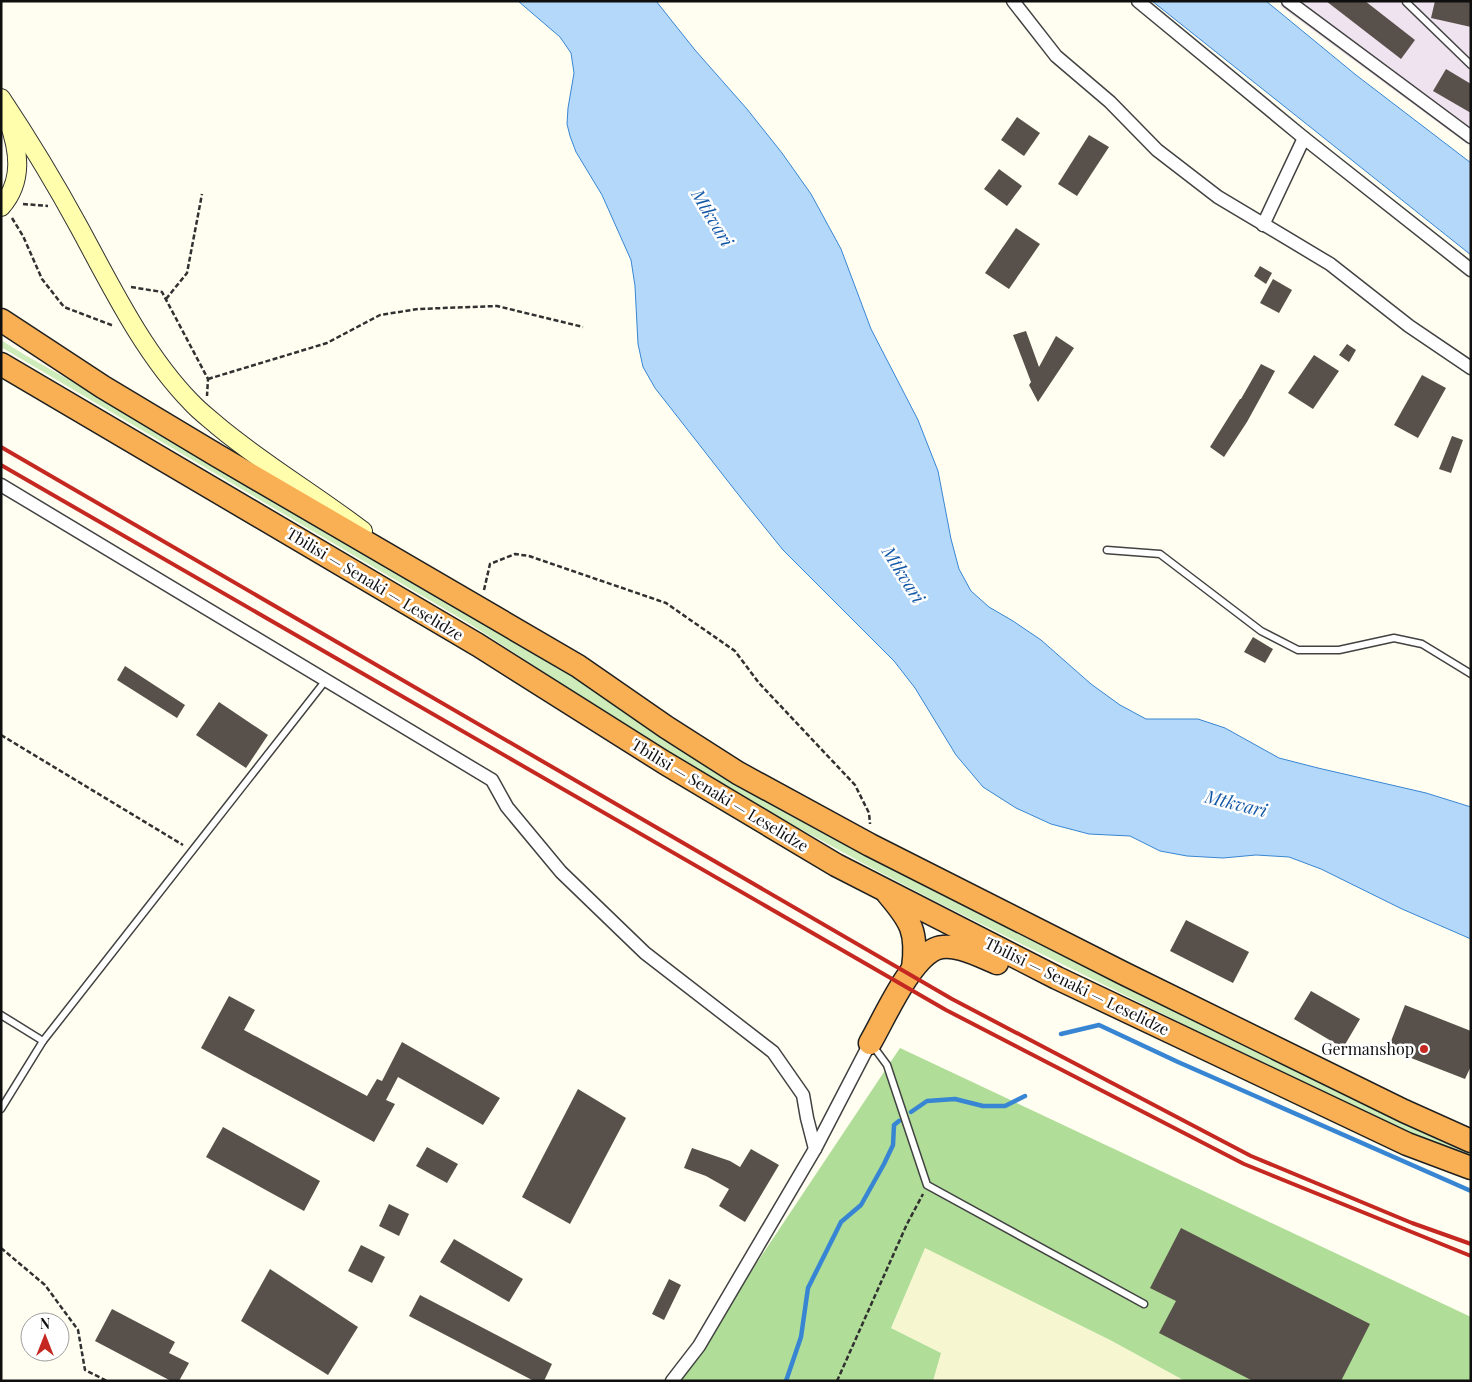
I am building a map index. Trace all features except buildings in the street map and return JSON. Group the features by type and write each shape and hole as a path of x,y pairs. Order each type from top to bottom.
{"highway":[{"name":"Tbilisi — Senaki — Leselidze","path":"1,320 111,392 334,525 578,666 666,727 738,773 870,846 1311,1066 1404,1111 1471,1140"},
{"name":"Tbilisi — Senaki — Leselidze","path":"1,364 478,644 665,763 836,865 1057,978 1407,1144 1471,1168"},
{"path":"870,1044 913,968 916,949 913,928 884,890"},
{"path":"913,968 936,949 950,948 970,951 1024,976 1057,978"}],"main road":[{"path":"1,99 18,152 18,167 12,190 3,205"},
{"path":"1,99 31,143 133,325 167,373 191,402 244,447 279,473 330,506 420,574"}],"street":[{"path":"1013,1 1056,56 1110,102 1157,150 1218,198 1330,264 1409,326 1471,368"},
{"path":"1138,1 1304,138 1471,270"},
{"path":"1288,1 1471,137"},
{"path":"1263,225 1304,138"},
{"path":"1,486 492,780 507,807 561,872 644,953 774,1052 803,1095 815,1149"},
{"path":"672,1381 699,1346 815,1149 870,1044"}],"lane":[{"path":"1406,2 1471,66"},
{"path":"1107,550 1160,554 1261,631 1298,650 1339,650 1394,638 1422,644 1471,674"},
{"path":"1,1109 43,1041 326,680"},
{"path":"1,1015 43,1041"},
{"path":"870,1044 887,1065 927,1185 1144,1304"}],"path":[{"path":"166,299 187,273 202,194"},
{"path":"3,205 68,207"},
{"path":"3,205 23,236 42,279 64,307 120,328 133,325"},
{"path":"109,283 162,292 208,379 206,416"},
{"path":"208,379 327,343 380,315 418,309 497,306 584,326"},
{"path":"480,608 490,564 515,554 529,556 666,603 735,651 759,684 855,785 869,813 870,846"},
{"path":"1,735 193,851"},
{"path":"837,1381 927,1185"},
{"path":"1,1248 45,1284 78,1330 85,1370 107,1381"}],"shaded area":[{"path":"1284,1 1471,1 1471,147 1280,6"}],"green space":[{"path":"1,340 543,652 694,755 1471,1150 1471,1160 1393,1128 933,900 766,810 640,735 470,624 1,347"},
{"path":"900,1048 1471,1317 1471,1381 1185,1381 1112,1341 925,1248 891,1328 941,1353 933,1381 678,1381"},
{"path":"925,1247 1112,1341 1185,1381 933,1381 941,1353 891,1328"}],"water":[{"name":"Mtkvari","path":"518,1 656,1 782,153 811,194 841,249 871,329 918,420 938,471 951,539 959,569 971,591 989,607 1041,640 1091,684 1120,705 1146,719 1198,719 1225,728 1279,758 1426,793 1471,807 1471,939 1402,909 1321,869 1289,857 1256,855 1223,858 1187,856 1160,851 1130,836 1089,834 1051,824 1016,808 983,787 956,755 915,688 894,661 783,550 655,388 643,367 638,344 635,286 631,260 602,195 576,152 570,136 567,124 568,108 574,73 571,53 560,37"},
{"path":"1152,1 1266,1 1356,75 1471,163 1471,255"}],"waterway":[{"path":"1061,1034 1099,1025 1178,1062 1471,1191"},
{"path":"911,1112 927,1101 955,1099 983,1106 1005,1106 1025,1096"},
{"path":"786,1381 801,1337 808,1288 841,1222 861,1205 884,1164 893,1145 894,1125 899,1121"}],"railway":[{"path":"1,447 952,999 1251,1156 1412,1223 1471,1244"},
{"path":"1,465 946,1010 1244,1164 1471,1256"}],"place":[{"name":"Germanshop","path":"1424,1049"}]}
